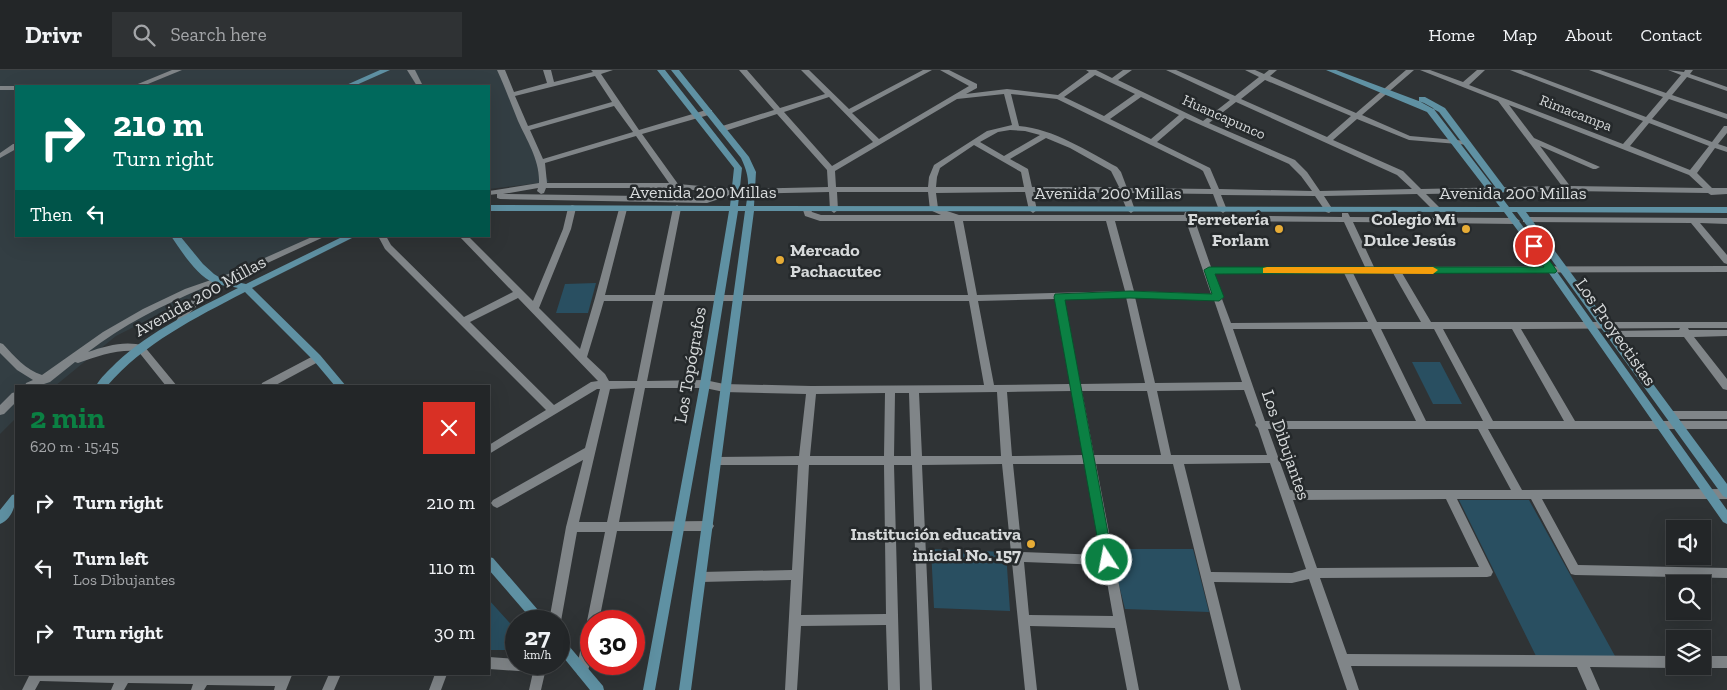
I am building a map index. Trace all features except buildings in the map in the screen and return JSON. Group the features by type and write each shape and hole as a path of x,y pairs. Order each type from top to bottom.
{"main road":[{"path":"350,85 386,70"},
{"name":"Los Topógrafos","path":"649,690 705,384 734,209 738,168 661,70"},
{"name":"Los Topógrafos","path":"675,70 750,166 752,191 724,388 708,526 684,690"},
{"name":"Los Proyectistas","path":"1330,70 1389,89 1430,110 1439,120 1454,142 1497,190 1508,210 1521,220 1552,271 1727,519"},
{"path":"1349,70 1389,89 1440,108 1467,143 1497,190"},
{"name":"Avenida 200 Millas","path":"490,208 1131,210 1188,214 1223,210 1329,210 1344,215 1438,210 1727,210"},
{"path":"1520,210 1521,220 1563,270 1679,425 1727,493"},
{"path":"176,237 206,272 217,280 238,283 246,287 317,358 340,385"},
{"name":"Avenida 200 Millas","path":"102,385 140,348 181,322 246,287 350,237"},
{"path":"0,519 15,499"},
{"path":"490,563 530,610"},
{"path":"570,656 580,669"},
{"path":"585,675 598,690"}],"street":[{"path":"140,85 178,70"},
{"path":"411,70 419,85"},
{"path":"501,70 513,94 514,104 541,162 544,184 535,208"},
{"path":"547,70 551,85"},
{"path":"513,94 609,70"},
{"path":"743,70 831,170 834,210"},
{"path":"805,70 879,143"},
{"path":"848,112 928,70"},
{"path":"831,170 959,97 974,86 944,70"},
{"path":"1112,81 1128,70"},
{"path":"1170,70 1400,172 1438,210"},
{"path":"1249,70 1409,138 1467,143"},
{"path":"1205,124 1273,70"},
{"path":"1328,140 1410,70"},
{"name":"Rimacampa","path":"1424,70 1692,173 1711,192"},
{"path":"1464,85 1481,70"},
{"path":"1514,70 1727,150"},
{"path":"1593,70 1727,117"},
{"path":"1672,70 1687,72 1727,89"},
{"path":"1060,97 1092,71"},
{"name":"Huancapunco","path":"1092,71 1184,115 1292,162 1304,174 1329,210"},
{"path":"596,72 675,186 707,200"},
{"path":"1625,147 1687,72"},
{"path":"0,88 15,88"},
{"path":"959,97 1007,91 1060,97 1207,170 1223,210"},
{"path":"1007,91 1016,128"},
{"path":"1104,120 1140,94"},
{"path":"722,129 829,95"},
{"path":"1500,99 1568,188"},
{"path":"525,129 616,103"},
{"path":"541,162 708,112"},
{"path":"1151,143 1184,115"},
{"path":"958,218 934,210 931,190 932,175 937,167 995,130 1016,128 1029,129 1045,135 1114,169 1117,172 1131,210"},
{"path":"1692,173 1727,128"},
{"path":"1006,158 1045,135"},
{"path":"1532,140 1596,167"},
{"path":"975,142 1006,158 1025,171 1033,210"},
{"path":"0,156 15,147"},
{"path":"0,156 15,158"},
{"path":"490,194 544,184 675,186 735,192 832,189 1123,190 1319,194 1568,188 1727,191"},
{"path":"490,194 539,198 707,200 735,192"},
{"path":"703,209 707,200"},
{"path":"534,309 567,229 572,208"},
{"path":"595,610 677,208"},
{"path":"582,357 600,298 623,209"},
{"path":"807,210 808,214 820,218 1110,218 1188,214 1344,215 1521,220 1727,220"},
{"name":"Los Dibujantes","path":"1188,214 1219,297 1260,425 1352,690"},
{"path":"1344,215 1371,270"},
{"path":"958,218 972,298 996,388 1007,460 1031,690"},
{"path":"1110,218 1130,294 1150,387 1207,577 1235,690"},
{"path":"1693,220 1727,261"},
{"path":"32,385 46,378 107,334 135,318 195,288 234,276 320,237"},
{"path":"383,237 388,247 553,410"},
{"path":"464,237 582,357 606,385 572,528 556,610"},
{"path":"1209,270 1552,271 1727,269"},
{"path":"1347,270 1423,425"},
{"path":"1396,270 1433,326 1486,425 1519,495"},
{"path":"181,322 183,315 217,280"},
{"path":"464,321 519,293"},
{"path":"600,298 972,298 1130,294 1219,297"},
{"path":"1059,297 1088,460 1133,690"},
{"path":"1228,326 1591,326 1608,330 1684,329 1727,325"},
{"path":"1514,326 1572,425"},
{"path":"1684,329 1727,333"},
{"path":"1684,329 1727,386"},
{"path":"0,346 13,363 41,378 46,378"},
{"path":"70,361 112,349 132,346 140,348 171,385"},
{"path":"268,385 317,358"},
{"path":"490,449 592,386 705,384 724,388 890,390 1248,386"},
{"path":"914,389 926,690"},
{"path":"791,690 804,460 812,390"},
{"path":"890,390 889,460 894,690"},
{"path":"0,411 15,397"},
{"path":"1671,415 1727,415"},
{"path":"1260,425 1727,425"},
{"path":"497,503 590,451"},
{"path":"716,461 1272,459"},
{"path":"1285,495 1727,493"},
{"path":"1534,494 1575,570 1727,573"},
{"path":"1207,577 1292,578 1312,573 1487,572 1449,495"},
{"path":"572,528 708,526"},
{"path":"1017,557 1107,560"},
{"path":"701,577 798,575"},
{"path":"795,620 892,619"},
{"path":"1024,620 1120,622"},
{"path":"1342,660 1666,662"},
{"path":"1580,661 1594,690"},
{"path":"1711,662 1727,662"},
{"path":"490,663 505,664"},
{"path":"28,690 36,675 126,676 202,681 284,681"},
{"path":"328,690 335,675"},
{"path":"435,690 440,675"},
{"path":"535,690 539,675"},
{"path":"117,690 126,676"}],"shaded area":[{"path":"0,70 499,70 537,162 549,182 490,189 490,85 15,85 15,237 312,237 116,336 56,385 15,385 15,419 0,434"},
{"path":"596,283 588,313 556,313 565,284"},
{"path":"1412,362 1440,362 1462,404 1433,404"},
{"path":"1459,500 1529,500 1615,656 1536,656"},
{"path":"931,549 1006,552 1010,611 934,608"},
{"path":"1110,549 1193,549 1209,612 1125,609"},
{"path":"490,601 505,618 505,650 490,650"}],"slow traffic":[{"path":"1267,270 1433,270"}],"place":[{"name":"Ferretería Forlam","path":"1279,229"},
{"name":"Colegio Mi Dulce Jesús","path":"1466,229"},
{"name":"Mercado Pachacutec","path":"780,260"},
{"name":"Institución educativa inicial No. 157","path":"1031,544"}],"route":[{"path":"1107,560 1059,297 1130,294 1219,297 1209,270 1552,271 1534,246"}]}
